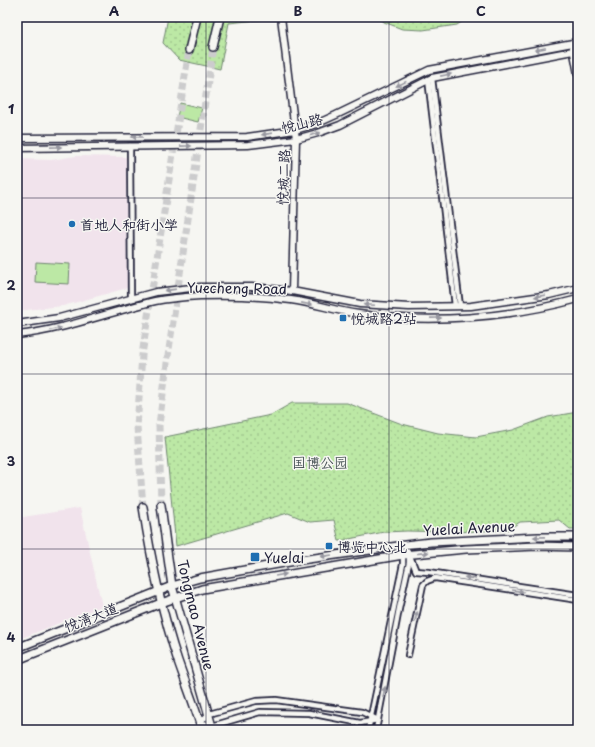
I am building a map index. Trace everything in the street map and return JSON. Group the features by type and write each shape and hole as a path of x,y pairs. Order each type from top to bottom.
{"main road":[{"path":"190,50 197,17"},
{"path":"213,47 220,17"},
{"name":"悦城二路","path":"281,17 296,139 292,291"},
{"path":"575,42 578,74"},
{"name":"悦山路","path":"17,138 247,137 295,130 336,115 429,70 575,42"},
{"name":"悦山路","path":"17,148 248,145 296,139 340,125 430,79 576,50"},
{"name":"Yuecheng Road","path":"17,324 59,318 162,291 200,287 252,287 292,291 360,304 409,307 471,306 549,295 578,288"},
{"name":"Yuecheng Road","path":"17,335 60,328 155,301 201,296 291,300 359,314 409,318 470,317 550,306 578,298"},
{"name":"Tongmao Avenue","path":"162,505 172,586 212,728"},
{"name":"Tongmao Avenue","path":"143,507 149,548 161,604 178,661 202,730"},
{"name":"Yuelai Avenue","path":"172,586 200,578 257,568 406,545 431,542 531,537 578,537"},
{"name":"Yuelai Avenue","path":"175,598 202,590 406,555 489,548 537,546 578,547"},
{"name":"悦清大道","path":"17,648 172,586"},
{"name":"悦清大道","path":"17,660 175,598"},
{"path":"17,644 39,639"}],"street":[{"path":"430,79 458,306"},
{"path":"130,146 131,298"},
{"path":"368,730 406,555 406,545"},
{"path":"406,555 416,571 578,595"},
{"path":"376,730 409,563 406,555"},
{"path":"408,655 423,585 427,581 435,578 578,600"},
{"path":"370,719 362,712 276,700 256,701 209,714 200,722 212,728 260,712 309,713 360,723 370,719 378,720"}],"shaded area":[{"name":"首地人和街小学","path":"76,156 126,157 127,288 63,306 17,311 17,159 51,160"},
{"path":"80,508 102,606 17,640 17,518"}],"green space":[{"path":"168,17 277,18 229,23 220,69 179,60 163,43"},
{"path":"378,17 469,17 457,25 423,30 402,29 384,22"},
{"path":"180,103 202,108 198,122 177,117"},
{"path":"36,262 70,264 69,284 35,282"},
{"name":"国博公园","path":"292,403 347,403 402,424 438,433 476,437 513,430 548,417 578,412 578,529 570,529 559,520 520,522 507,530 384,532 339,541 334,520 310,522 288,513 176,546 165,437 271,415"}],"tunnel":[{"path":"161,505 159,425 213,47"},
{"path":"143,507 137,427 142,355 189,50"}],"place":[{"name":"首地人和街小学","path":"72,224"},
{"name":"悦城路2站","path":"343,318"},
{"name":"博览中心北","path":"329,546"},
{"name":"Yuelai","path":"255,557"}]}
